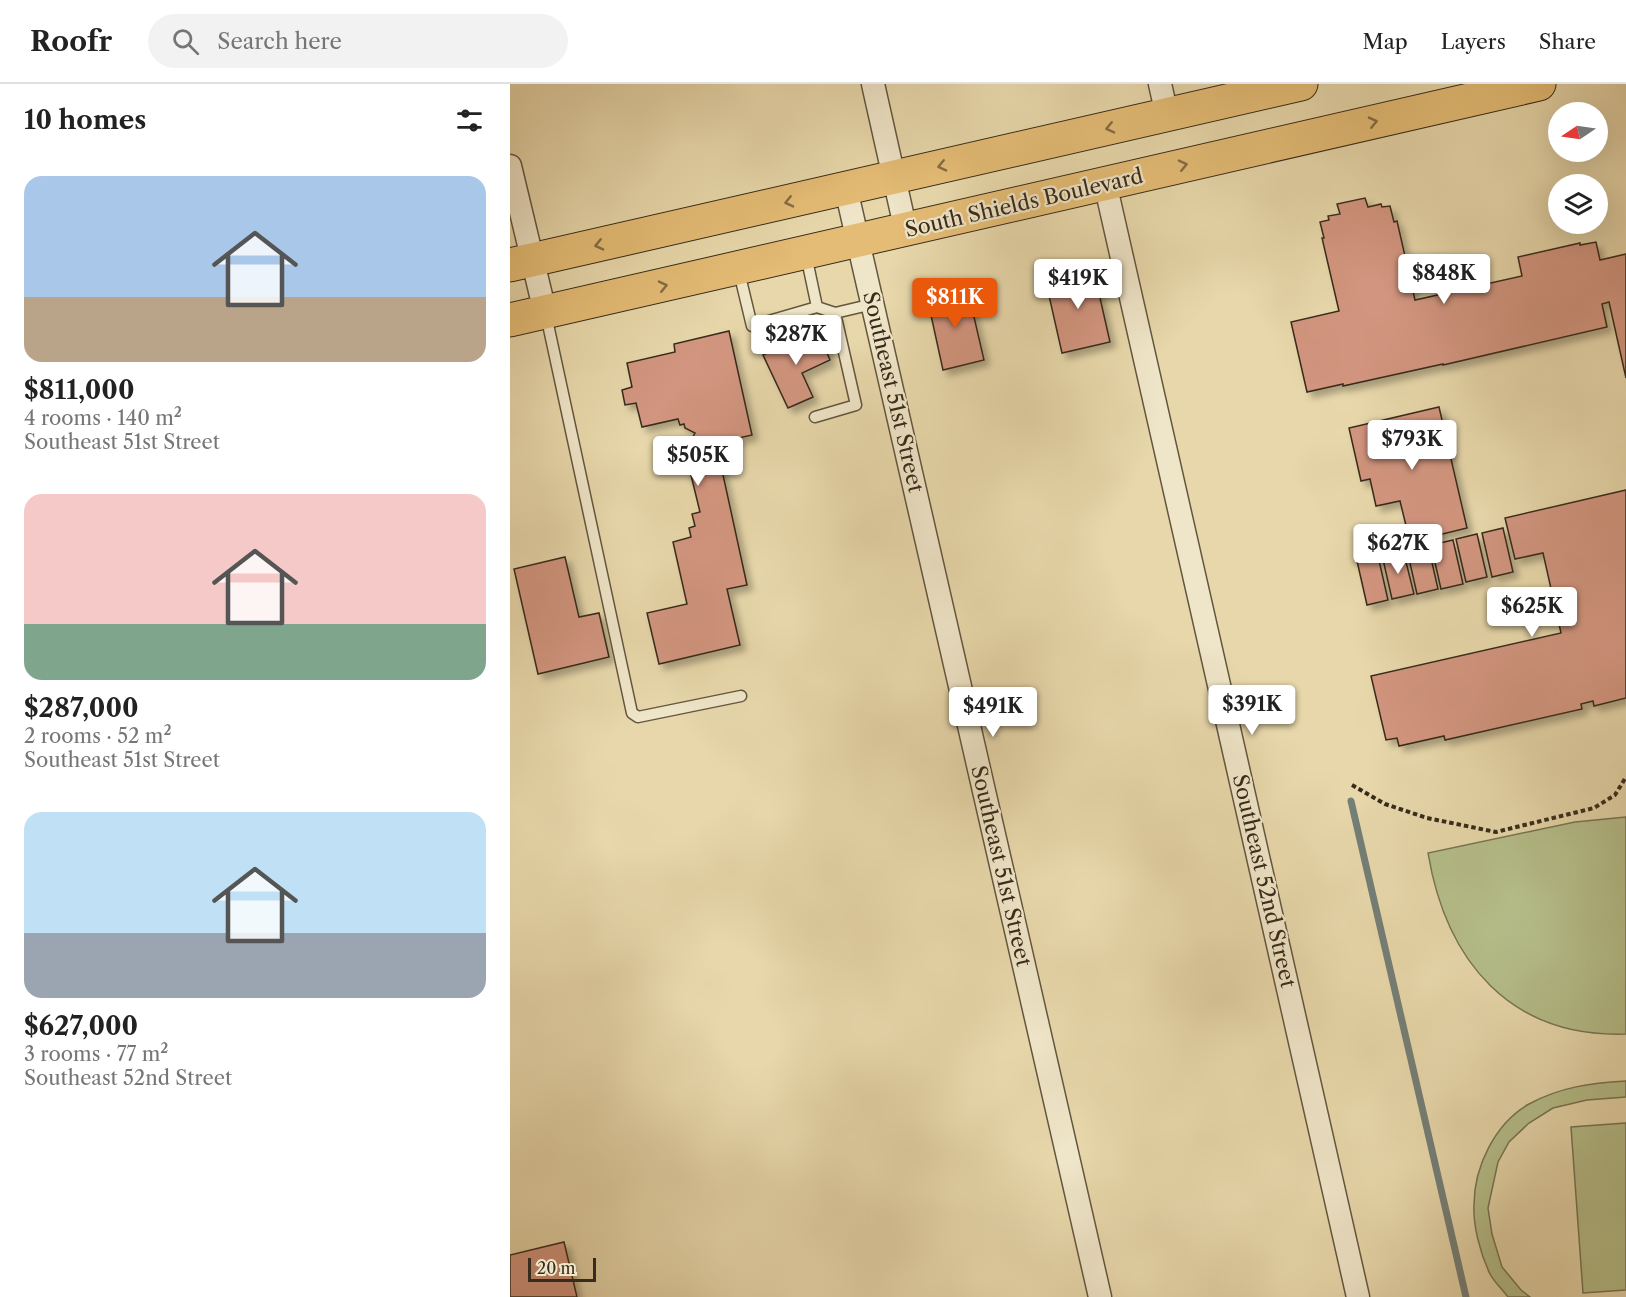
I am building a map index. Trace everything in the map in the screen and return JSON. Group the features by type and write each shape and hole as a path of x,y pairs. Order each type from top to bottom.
{"main road":[{"path":"521,262 894,177 1164,99 1300,84"},
{"name":"South Shields Boulevard","path":"510,320 859,242 1539,84"}],"street":[{"path":"873,84 906,231"},
{"path":"510,166 521,262 545,312"},
{"name":"Southeast 52nd Street","path":"1105,183 1358,1297"},
{"name":"Southeast 51st Street","path":"846,189 1100,1297"}],"lane":[{"path":"806,254 817,307"},
{"path":"738,269 752,326 817,307 836,313 873,304"},
{"path":"545,312 632,713 638,717 741,696"},
{"path":"815,417 856,405 836,313"}],"path":[{"path":"1352,785 1385,804 1427,818 1496,832 1594,808 1615,795 1626,777"}],"green space":[{"path":"1626,817 1626,1034 1585,1032 1549,1023 1517,1007 1490,986 1468,959 1450,927 1437,892 1428,853 1575,822"},
{"path":"1626,1081 1626,1097 1587,1100 1553,1108 1529,1123 1509,1142 1498,1162 1488,1208 1492,1234 1502,1267 1521,1290 1530,1297 1508,1297 1489,1272 1476,1230 1475,1191 1482,1161 1489,1147 1506,1122 1517,1112 1541,1098 1576,1087"},
{"path":"1626,1123 1626,1290 1583,1293 1571,1127"}],"building":[{"path":"1365,198 1368,207 1381,204 1382,207 1390,206 1394,222 1397,221 1415,300 1522,276 1518,257 1580,243 1580,245 1596,242 1600,260 1626,254 1626,378 1609,302 1602,304 1607,327 1443,365 1307,392 1291,322 1339,311 1320,222 1329,220 1328,216 1340,214 1337,204"},
{"path":"1093,267 1110,342 1062,353 1045,278"},
{"path":"967,287 984,360 943,370 927,297"},
{"path":"817,330 830,360 802,373 813,397 788,408 763,355"},
{"path":"729,331 752,435 721,442 725,460 720,461 747,585 727,589 740,645 659,664 647,613 687,604 673,542 691,537 689,528 695,526 692,514 700,512 690,471 703,468 699,450 694,451 693,444 687,439 691,440 695,433 685,428 684,424 680,425 678,419 642,427 636,403 625,405 622,390 632,387 627,363 675,352 674,344"},
{"path":"1439,407 1467,528 1410,542 1400,501 1376,506 1370,479 1361,481 1349,428"},
{"path":"1626,490 1626,698 1594,706 1593,701 1581,704 1582,709 1445,740 1444,736 1399,746 1397,738 1386,740 1371,676 1561,633 1543,553 1515,559 1505,518"},
{"path":"1503,528 1513,572 1492,577 1482,533"},
{"path":"1477,534 1487,577 1466,582 1456,539"},
{"path":"1453,540 1463,584 1441,589 1431,545"},
{"path":"1428,545 1438,589 1417,594 1407,550"},
{"path":"1403,550 1414,594 1392,599 1382,555"},
{"path":"1378,556 1388,600 1367,605 1357,561"},
{"path":"565,557 579,617 599,613 609,657 538,674 514,569"},
{"path":"564,1242 577,1297 510,1297 510,1255"}],"waterway":[{"path":"1351,801 1466,1297"}]}
